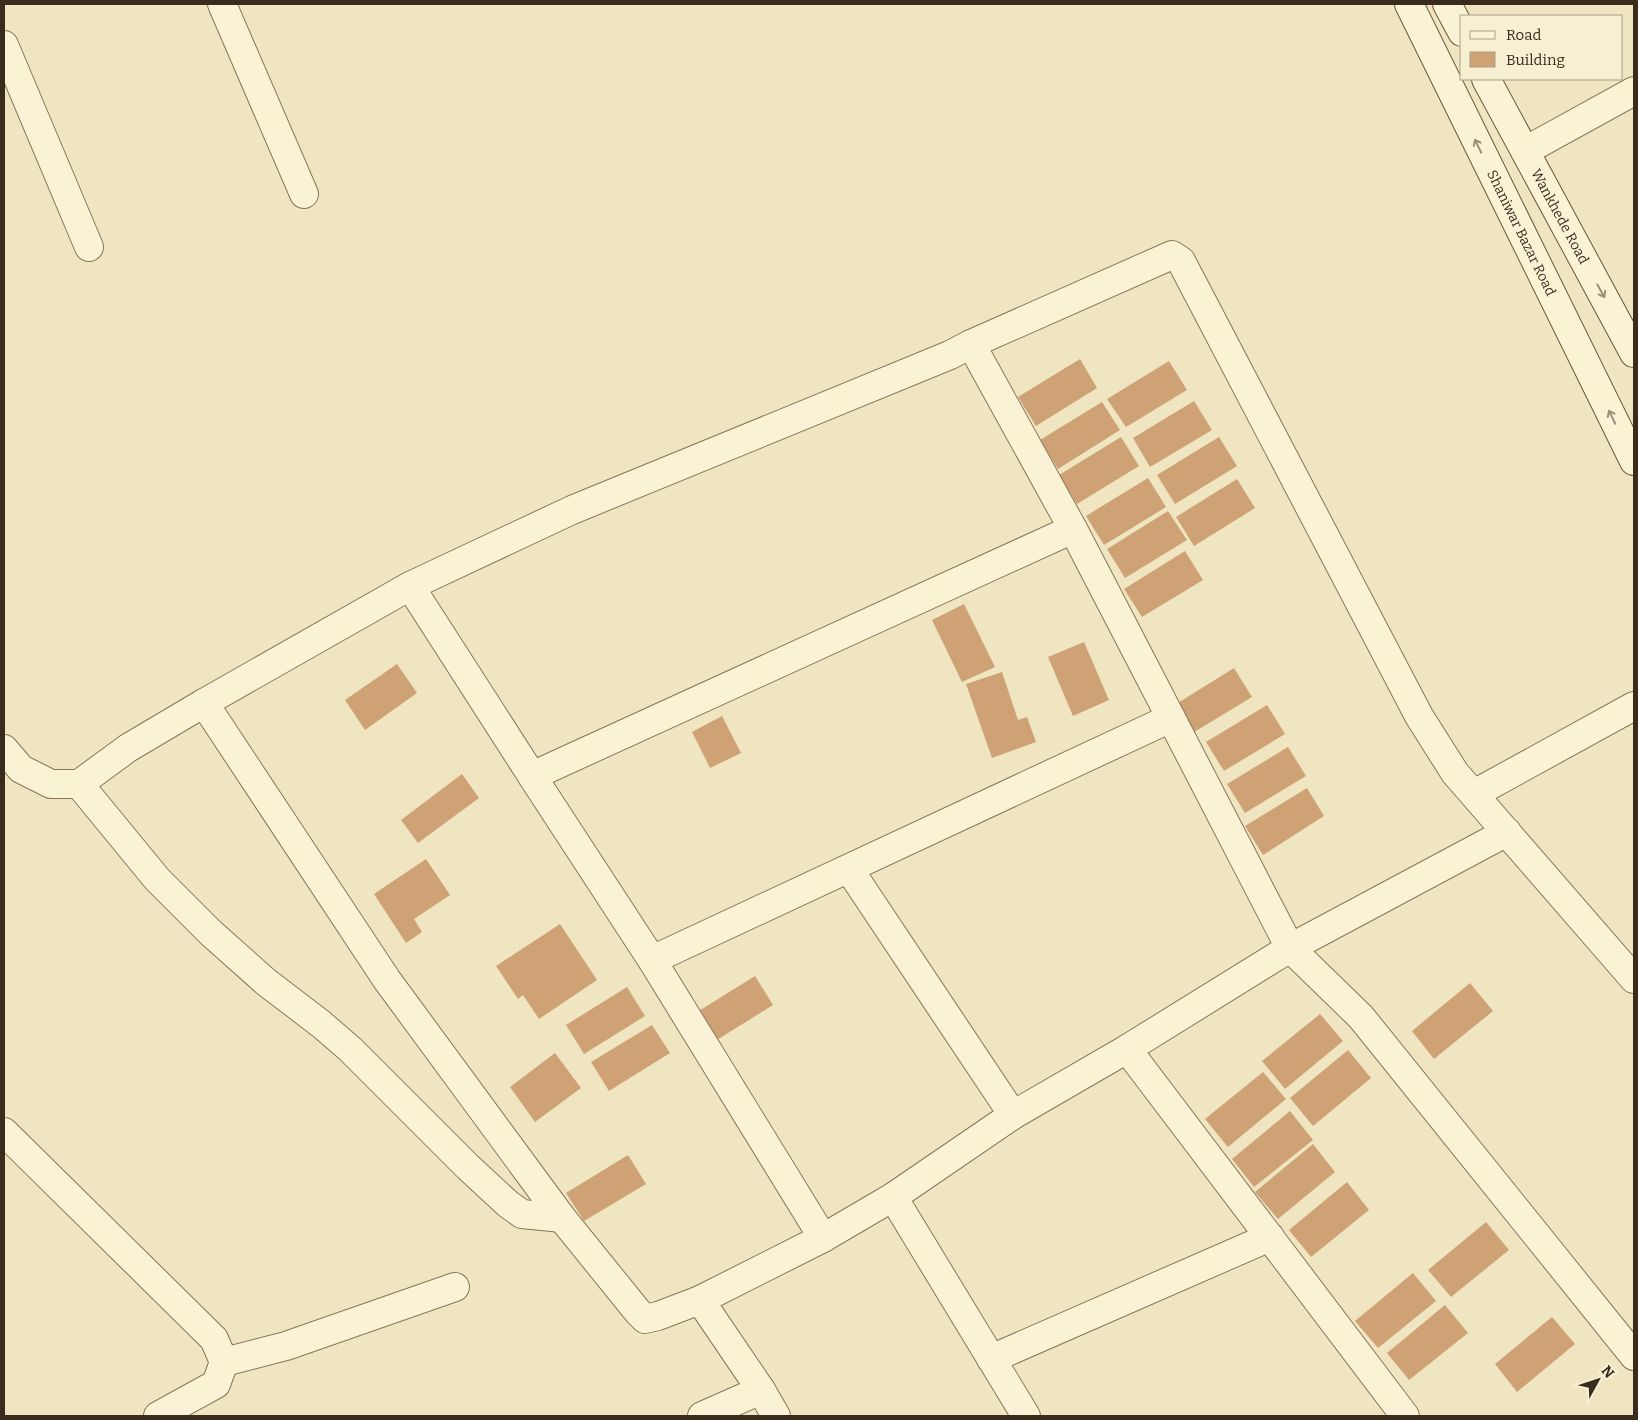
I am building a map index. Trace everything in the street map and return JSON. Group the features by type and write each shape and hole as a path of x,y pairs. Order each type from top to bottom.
{"street":[{"path":"222,4 304,194"},
{"name":"Shaniwar Bazar Road","path":"1409,4 1634,461"},
{"path":"1447,4 1460,28"},
{"path":"4,46 88,247"},
{"name":"Wankhede Road","path":"1487,80 1634,353"},
{"path":"1525,151 1634,91"},
{"path":"4,748 21,769 51,784 79,784 128,748 410,586 572,510 940,359 1172,255 1181,260 1419,716 1456,773 1634,979"},
{"path":"971,344 1073,529 1290,948 1361,1017 1634,1356"},
{"path":"532,776 1073,529"},
{"path":"410,586 652,960 823,1238"},
{"path":"204,703 387,980 562,1218 645,1319 700,1300 823,1238 893,1197 1013,1115 1128,1049 1290,948 1507,832"},
{"path":"1474,794 1634,706"},
{"path":"652,960 1171,718"},
{"path":"79,784 158,879 211,933 266,982 350,1049 460,1160 502,1198 522,1214 562,1218"},
{"path":"849,869 1013,1115"},
{"path":"1128,1049 1270,1238 1398,1414"},
{"path":"4,1132 214,1339 224,1362 216,1384 158,1416"},
{"path":"893,1197 1026,1416"},
{"path":"992,1359 1270,1238"},
{"path":"224,1362 286,1346 455,1286"},
{"path":"700,1300 761,1390 776,1416"},
{"path":"702,1416 761,1390"}],"building":[{"path":"1080,359 1097,388 1036,426 1018,397"},
{"path":"1169,361 1187,390 1126,427 1107,399"},
{"path":"1194,401 1212,430 1150,467 1133,438"},
{"path":"1102,402 1120,430 1058,469 1040,440"},
{"path":"1121,437 1139,466 1077,504 1059,475"},
{"path":"1219,437 1237,466 1175,504 1157,475"},
{"path":"1148,478 1166,507 1104,545 1086,516"},
{"path":"1237,479 1255,508 1194,546 1176,517"},
{"path":"1168,511 1187,540 1125,578 1107,549"},
{"path":"1185,551 1203,580 1142,617 1124,589"},
{"path":"964,604 995,667 962,682 932,620"},
{"path":"1084,642 1109,700 1073,716 1048,657"},
{"path":"397,664 417,693 365,730 345,700"},
{"path":"1234,668 1252,697 1191,734 1173,706"},
{"path":"1002,672 1018,720 1027,717 1036,742 992,758 966,684"},
{"path":"1267,705 1285,734 1224,771 1206,742"},
{"path":"722,716 741,753 710,768 692,732"},
{"path":"1288,747 1306,776 1245,813 1227,784"},
{"path":"462,774 479,798 418,843 401,820"},
{"path":"1307,788 1324,816 1263,855 1245,826"},
{"path":"426,859 450,895 414,919 422,932 406,943 374,894"},
{"path":"560,924 597,980 539,1019 523,995 518,999 496,966"},
{"path":"755,976 773,1005 712,1043 694,1014"},
{"path":"1470,983 1493,1011 1434,1059 1412,1031"},
{"path":"627,987 645,1016 584,1054 566,1025"},
{"path":"1320,1014 1343,1041 1285,1089 1262,1061"},
{"path":"652,1025 670,1053 609,1091 591,1062"},
{"path":"1348,1050 1371,1078 1313,1126 1290,1098"},
{"path":"555,1053 581,1088 535,1122 510,1087"},
{"path":"1263,1072 1286,1099 1228,1147 1205,1119"},
{"path":"1290,1111 1313,1140 1254,1187 1232,1159"},
{"path":"1313,1144 1335,1172 1278,1219 1255,1192"},
{"path":"628,1155 646,1184 584,1221 566,1193"},
{"path":"1347,1182 1369,1210 1311,1257 1289,1230"},
{"path":"1486,1222 1509,1250 1451,1297 1428,1270"},
{"path":"1413,1273 1436,1301 1378,1348 1355,1321"},
{"path":"1445,1305 1468,1333 1409,1380 1387,1353"},
{"path":"1552,1317 1575,1344 1517,1392 1495,1364"}]}
